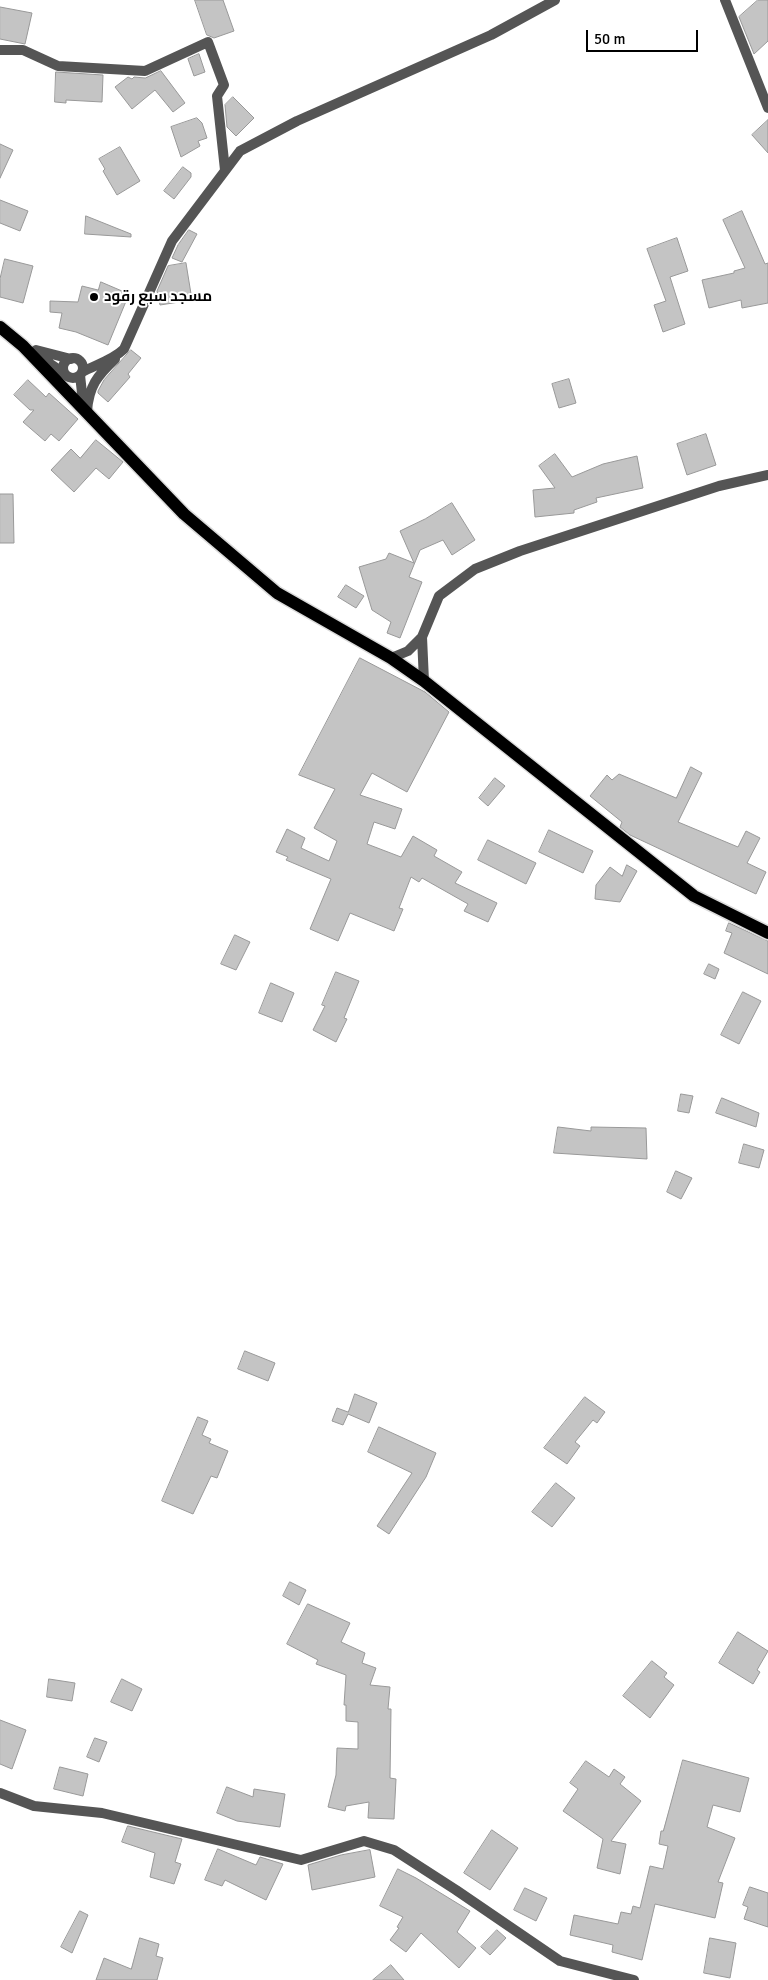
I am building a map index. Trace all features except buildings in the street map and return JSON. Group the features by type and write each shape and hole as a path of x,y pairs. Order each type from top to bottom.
{"main road":[{"path":"0,327 23,346 87,411 184,514 278,593 391,658 424,681 694,896 768,933"}],"street":[{"path":"87,411 88,396 95,382 124,349 129,340 172,241 240,151 289,126 491,34 555,0"},
{"path":"725,0 768,108"},
{"path":"0,50 23,50 58,66 145,71 208,42 224,85 217,96 225,170"},
{"path":"23,346 70,378 117,356"},
{"path":"23,346 75,360 106,360"},
{"path":"75,360 82,366 80,374 82,393 87,411"},
{"path":"65,374 64,364 75,360"},
{"path":"391,658 408,651 422,637 439,596 475,569 520,551 719,486 768,475"},
{"path":"422,637 424,681"},
{"path":"0,1793 34,1806 102,1813 301,1860 364,1841 394,1850 560,1961 634,1980"}],"place":[{"name":"مسجد سبع رقود","path":"94,297"}]}
